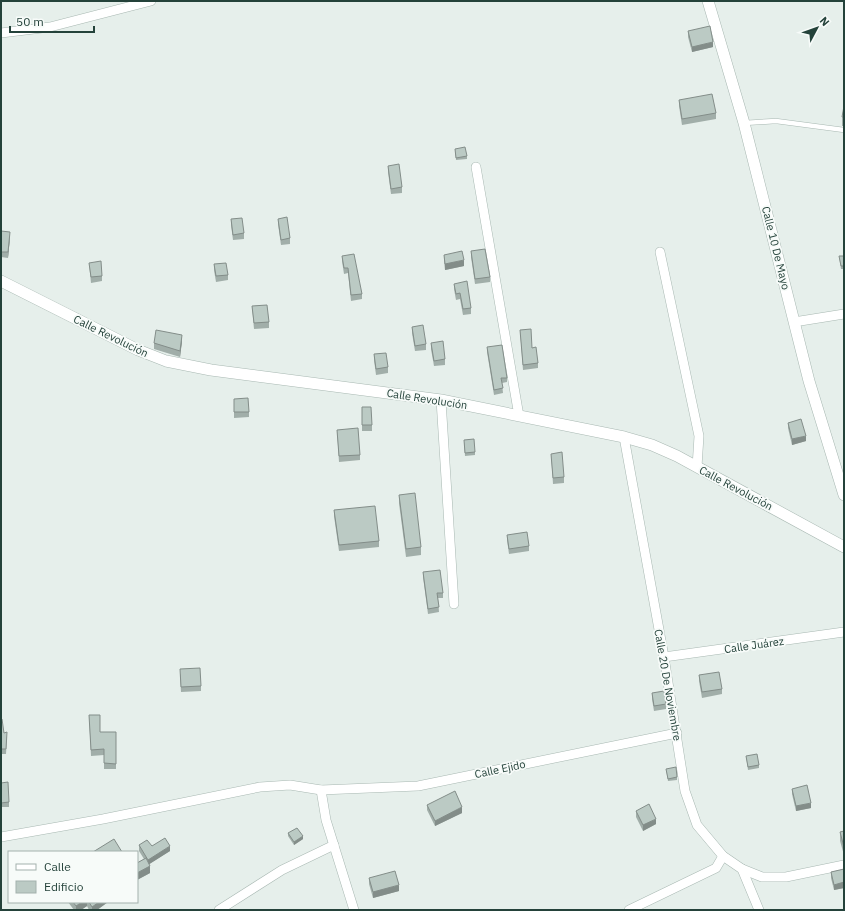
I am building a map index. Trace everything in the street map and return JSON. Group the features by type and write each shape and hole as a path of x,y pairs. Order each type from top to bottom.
{"street":[{"path":"1,33 50,27 151,1"},
{"name":"Calle 10 De Mayo","path":"708,1 744,123 809,381 844,495"},
{"path":"476,167 519,416"},
{"path":"660,252 699,436 697,467"},
{"name":"Calle Revolución","path":"1,281 138,350 166,361 211,370 441,400 624,437 652,445 697,467 844,546"},
{"path":"794,322 844,314"},
{"path":"441,400 454,604"},
{"name":"Calle 20 De Noviembre","path":"624,437 664,657 685,791 697,825 723,856 742,869 762,877 786,877 844,865"},
{"name":"Calle Juárez","path":"664,657 844,632"},
{"name":"Calle Ejido","path":"1,837 103,819 260,787 290,785 321,790 418,786 677,733"},
{"path":"321,790 326,820 354,910"},
{"path":"220,910 282,870 334,845"},
{"path":"629,910 716,868 723,856"},
{"path":"742,869 759,910"}],"lane":[{"path":"744,123 776,122 844,130"}],"building":[{"path":"710,26 713,42 692,47 688,31"},
{"path":"712,94 716,113 682,119 679,100"},
{"path":"844,106 844,117 842,117"},
{"path":"465,147 467,156 456,158 455,149"},
{"path":"399,164 402,187 391,189 388,166"},
{"path":"287,217 290,238 281,240 278,219"},
{"path":"242,218 244,233 233,235 231,219"},
{"path":"1,231 10,232 8,252 1,252"},
{"path":"485,249 490,277 475,279 471,251"},
{"path":"462,251 464,260 445,264 444,255"},
{"path":"354,254 362,294 351,295 348,268 344,268 342,256"},
{"path":"839,256 844,256 844,266 841,266"},
{"path":"101,261 102,276 91,277 89,263"},
{"path":"226,263 228,275 216,276 214,264"},
{"path":"467,281 471,308 463,309 460,293 456,294 454,284"},
{"path":"267,305 269,322 254,323 252,306"},
{"path":"423,325 426,344 415,346 412,327"},
{"path":"531,329 532,348 536,347 538,363 523,365 520,330"},
{"path":"156,330 182,335 180,351 154,343"},
{"path":"443,341 445,359 434,361 431,343"},
{"path":"502,345 507,378 501,378 503,388 494,390 487,347"},
{"path":"386,353 388,367 376,369 374,354"},
{"path":"248,398 249,412 234,412 234,399"},
{"path":"362,407 371,407 372,425 362,425"},
{"path":"801,419 806,436 792,439 788,423"},
{"path":"358,428 360,455 339,456 337,430"},
{"path":"474,439 475,452 465,453 464,440"},
{"path":"562,452 564,477 553,478 551,454"},
{"path":"415,493 421,547 406,549 399,495"},
{"path":"375,506 379,541 339,545 334,510"},
{"path":"527,532 529,546 509,549 507,535"},
{"path":"440,570 443,593 437,593 439,607 428,609 423,572"},
{"path":"200,668 201,686 181,687 180,669"},
{"path":"719,672 722,689 702,692 699,675"},
{"path":"664,691 666,704 654,706 652,693"},
{"path":"89,715 100,715 100,732 116,732 116,764 104,763 104,749 91,750"},
{"path":"1,719 4,733 7,732 6,749 1,749"},
{"path":"757,754 759,765 748,767 746,756"},
{"path":"676,767 677,777 668,779 666,769"},
{"path":"8,782 9,802 1,803 1,783"},
{"path":"807,785 811,803 796,806 792,789"},
{"path":"455,791 462,807 435,821 427,805"},
{"path":"649,804 656,819 643,825 636,811"},
{"path":"297,828 303,836 294,842 288,833"},
{"path":"844,831 844,847 840,832"},
{"path":"165,838 170,846 148,860 139,845 147,840 152,846"},
{"path":"114,839 121,851 95,851"},
{"path":"146,858 150,866 138,872 138,862"},
{"path":"844,869 844,882 834,885 831,872"},
{"path":"395,871 399,885 373,892 369,878"},
{"path":"74,903 80,903 76,906"},
{"path":"90,903 98,903 92,907"}]}
